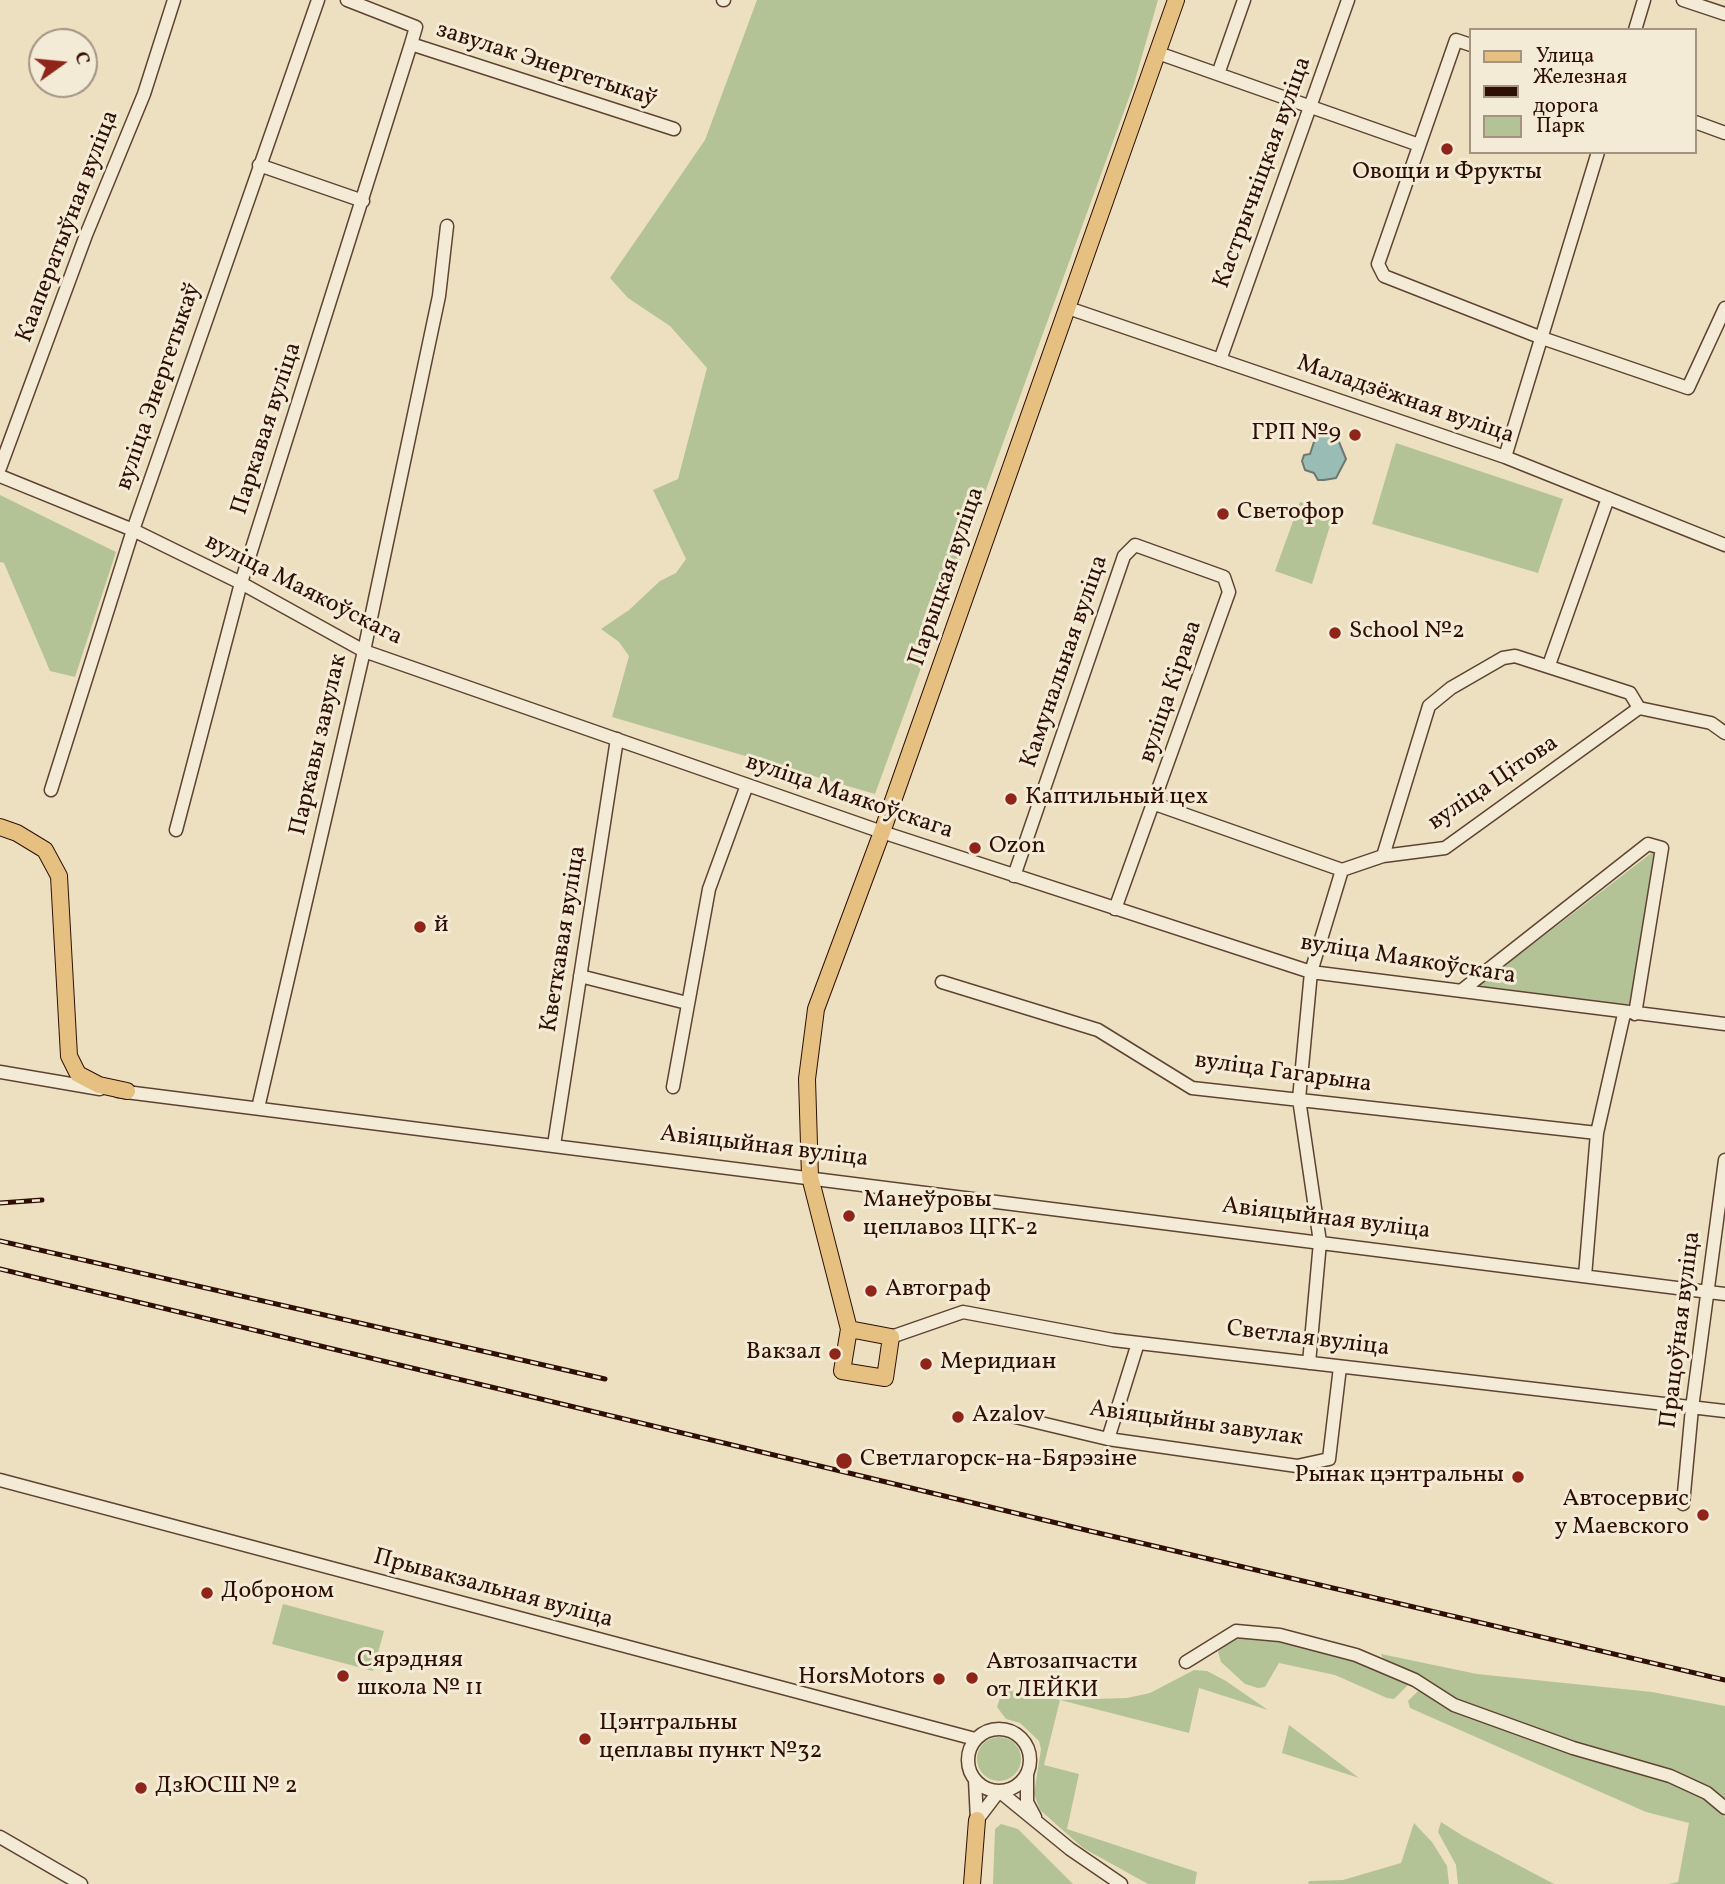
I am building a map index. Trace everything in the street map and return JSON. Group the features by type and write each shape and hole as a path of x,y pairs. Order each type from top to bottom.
{"main road":[{"name":"Парыцкая вуліца","path":"810,1177 807,1079 816,1009 882,832 1176,0"},
{"name":"Авіяцыйная вуліца","path":"0,827 8,834 44,850 59,877 69,1056 78,1074 99,1085 127,1091"},
{"path":"810,1177 849,1329 842,1371 885,1378 891,1337"},
{"name":"Светлая вуліца","path":"849,1329 891,1337"},
{"path":"972,1884 977,1820"}],"street":[{"name":"Кааператыўная вуліца","path":"0,468 86,235 144,94 174,0"},
{"name":"вуліца Энергетыкаў","path":"51,790 133,530 318,0"},
{"name":"завулак Энергетыкаў","path":"348,0 416,27 411,44 674,130"},
{"path":"1218,74 1244,0"},
{"name":"Кастрычніцкая вуліца","path":"1220,360 1348,0"},
{"path":"1636,28 1644,0"},
{"path":"1683,0 1725,14"},
{"path":"1470,45 1456,40 1378,264 1384,276 1542,338 1688,388 1725,308"},
{"name":"Паркавая вуліца","path":"176,830 242,583 411,44"},
{"path":"1158,53 1419,145"},
{"path":"1697,123 1725,133"},
{"path":"1505,457 1597,154"},
{"path":"259,165 363,201"},
{"name":"Паркавы завулак","path":"258,1108 364,650 439,296 447,226"},
{"name":"Маладзёжная вуліца","path":"1068,308 1505,457 1725,545"},
{"name":"вуліца Маякоўскага","path":"0,476 133,530 242,583 364,650 882,832 1311,972 1725,1024"},
{"path":"1549,665 1608,498"},
{"name":"вуліца Кірава","path":"1115,909 1155,804 1229,592 1224,577 1135,545"},
{"name":"Камунальная вуліца","path":"1014,876 1124,555 1135,545"},
{"path":"1384,856 1429,706 1451,688 1503,658 1515,656 1549,665 1630,693 1639,708 1711,723 1725,733"},
{"name":"вуліца Цітова","path":"1342,870 1384,856 1446,848 1639,708"},
{"name":"Кветкавая вуліца","path":"554,1145 617,739"},
{"path":"673,1087 709,889 747,785"},
{"path":"1155,804 1342,870 1311,972 1299,1099 1320,1242 1309,1363"},
{"path":"1461,991 1648,844 1662,848 1629,1014 1597,1133 1586,1276"},
{"path":"580,976 687,1003"},
{"name":"вуліца Гагарына","path":"942,982 1098,1030 1192,1088 1597,1133"},
{"path":"0,1073 127,1091"},
{"name":"Авіяцыйная вуліца","path":"127,1091 1725,1294"},
{"name":"Працоўная вуліца","path":"1683,1504 1692,1408 1725,1160"},
{"name":"Светлая вуліца","path":"891,1337 963,1312 1138,1343 1725,1411"},
{"path":"1108,1439 1138,1343"},
{"name":"Авіяцыйны завулак","path":"1007,1415 1108,1439 1297,1466 1329,1459 1340,1367"},
{"name":"Прывакзальная вуліца","path":"0,1479 975,1739"},
{"path":"1186,1662 1236,1631 1280,1635 1344,1651 1415,1680 1454,1705 1573,1748 1670,1776 1707,1793 1725,1808"},
{"path":"1041,1826 1027,1802 1027,1747 1016,1733 1007,1730 990,1730 975,1739 968,1755 970,1773 975,1780 982,1786 999,1791 1041,1826 1121,1884"},
{"path":"977,1820 999,1791 1016,1786 1027,1773"},
{"path":"975,1780 977,1820"},
{"path":"0,1837 81,1884"}],"green space":[{"path":"757,0 1158,0 1134,84 875,794 612,717 629,656 619,642 601,629 629,610 660,581 676,573 686,559 653,490 678,479 707,368 670,326 628,298 610,278 705,140"},
{"path":"1396,443 1563,499 1538,573 1372,524"},
{"path":"0,495 116,552 75,677 50,671 4,563 0,562"},
{"path":"1300,502 1334,513 1312,584 1275,571"},
{"path":"1654,851 1632,1005 1476,988"},
{"path":"283,1604 384,1631 373,1671 272,1644"},
{"path":"1239,1637 1274,1637 1354,1656 1404,1678 1408,1685 1394,1699 1387,1698 1335,1675 1279,1663 1265,1687 1258,1688 1245,1684 1221,1662 1218,1652 1225,1640"},
{"path":"1381,1654 1477,1674 1652,1692 1725,1706 1725,1803 1454,1700 1427,1680 1383,1658"},
{"path":"1194,1670 1207,1671 1226,1681 1268,1710 1199,1688 1189,1733 1060,1700 1127,1698 1150,1693"},
{"path":"1006,1690 1060,1700 1044,1765 1079,1774 1067,1829 1197,1872 1195,1884 1148,1884 1083,1848 1040,1810 1034,1794 1041,1749 1039,1741 1020,1723 1006,1719 997,1707 1002,1692"},
{"path":"1419,1690 1673,1782 1701,1796 1720,1809 1725,1818 1725,1884 1668,1884 1678,1882 1689,1823 1646,1812 1410,1708 1408,1701"},
{"path":"1289,1725 1359,1778 1282,1753"},
{"path":"999,1737 1014,1744 1021,1759 1014,1774 999,1781 984,1774 977,1759 984,1744"},
{"path":"1441,1822 1554,1884 1458,1884 1456,1865 1438,1832"},
{"path":"1414,1823 1432,1842 1447,1866 1449,1884 1308,1884 1309,1881 1343,1880 1401,1863"},
{"path":"1001,1824 1018,1829 1073,1884 993,1884 995,1829"}],"water":[{"path":"1322,428 1328,428 1339,442 1346,459 1336,478 1318,480 1314,473 1305,470 1302,461 1304,455 1310,454"}],"railway":[{"path":"0,1203 42,1200"},
{"path":"0,1241 605,1379"},
{"path":"0,1269 1090,1531 1725,1680"}],"place":[{"name":"Овощи и Фрукты","path":"1447,149"},
{"name":"ГРП №9","path":"1355,435"},
{"name":"Светофор","path":"1223,514"},
{"name":"School №2","path":"1335,633"},
{"name":"Каптильный цех","path":"1011,799"},
{"name":"Ozon","path":"975,848"},
{"name":"й","path":"420,927"},
{"name":"Манеўровы цеплавоз ЦГК-2","path":"849,1216"},
{"name":"Автограф","path":"871,1291"},
{"name":"Вакзал","path":"835,1354"},
{"name":"Меридиан","path":"926,1364"},
{"name":"Azalov","path":"958,1417"},
{"name":"Светлагорск-на-Бярэзіне","path":"844,1461"},
{"name":"Рынак цэнтральны","path":"1518,1477"},
{"name":"Автосервис у Маевского","path":"1703,1515"},
{"name":"Доброном","path":"207,1593"},
{"name":"Сярэдняя школа № 11","path":"343,1676"},
{"name":"Автозапчасти от ЛЕЙКИ","path":"972,1678"},
{"name":"HorsMotors","path":"939,1679"},
{"name":"Цэнтральны цеплавы пункт №32","path":"585,1739"},
{"name":"ДзЮСШ № 2","path":"141,1788"}]}
